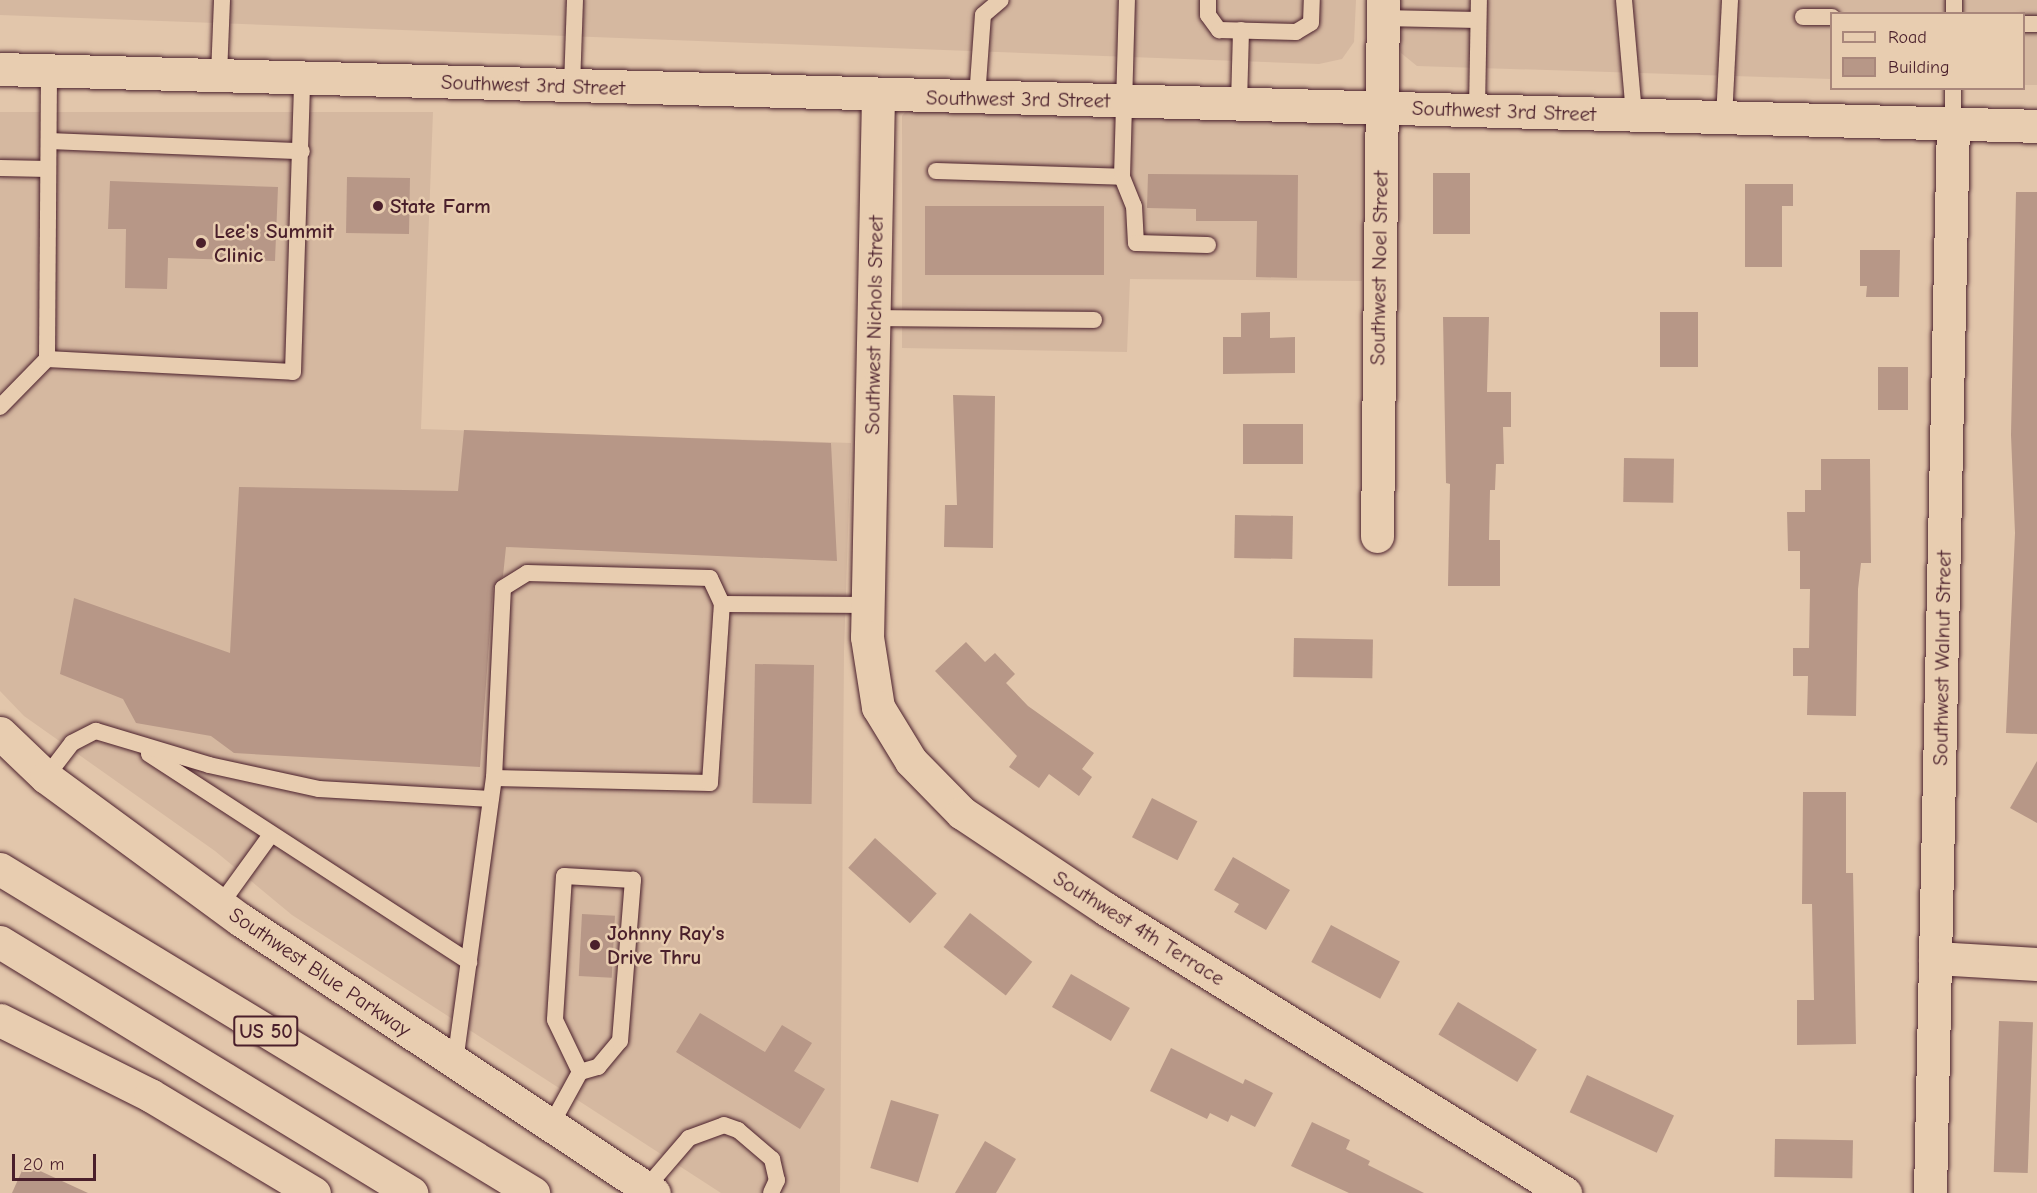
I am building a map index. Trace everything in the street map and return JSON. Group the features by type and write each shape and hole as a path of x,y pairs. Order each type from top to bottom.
{"main road":[{"name":"Southwest Noel Street","path":"1377,536 1383,9"},
{"name":"Southwest 3rd Street","path":"0,69 879,96 1381,106 1724,119 2037,126"},
{"name":"Southwest Nichols Street","path":"870,553 879,96"},
{"name":"Southwest Walnut Street","path":"1930,1193 1953,124"},
{"name":"Southwest 4th Terrace","path":"870,553 867,637 878,707 911,762 962,813 1336,1054 1565,1193"},
{"name":"Southwest Blue Parkway","path":"0,733 46,777 220,905 650,1190"},
{"name":"US 50","path":"6,870 533,1193"},
{"name":"US 50","path":"0,942 411,1193"},
{"path":"1935,958 2037,964"},
{"path":"0,1020 150,1095 314,1193"}],"lane":[{"path":"219,75 222,0"},
{"path":"572,86 575,0"},
{"path":"977,98 983,15 1001,0"},
{"path":"1127,0 1122,177 1134,206 1136,243 1208,245"},
{"path":"1208,0 1208,15 1219,30 1296,32 1311,23 1312,0"},
{"path":"1477,110 1479,0"},
{"path":"1624,0 1634,115"},
{"path":"1724,119 1730,0"},
{"path":"1383,9 1478,20"},
{"path":"1803,16 1830,17"},
{"path":"1239,104 1241,30"},
{"path":"0,407 47,359 50,70"},
{"path":"47,359 293,372 302,151 302,78"},
{"path":"1953,90 1953,124"},
{"path":"48,141 302,151"},
{"path":"0,168 48,169"},
{"path":"936,171 1122,177"},
{"path":"875,318 1094,320"},
{"path":"455,1062 494,778 503,588 527,573 710,578 722,604 710,783 494,778"},
{"path":"722,604 868,605"},
{"path":"46,777 72,743 96,731 209,765 319,789 491,799"},
{"path":"96,731 162,759 270,836 469,962"},
{"path":"220,905 270,836"},
{"path":"551,1125 580,1072 598,1066 620,1041 633,880 564,876 555,1020 580,1072"},
{"path":"650,1190 689,1138 724,1125 738,1130 772,1159 777,1180 771,1193"}],"shaded area":[{"path":"0,0 1356,0 1354,42 1342,59 1319,64 0,15"},
{"path":"1391,0 2037,0 2037,85 2025,85 2025,12 1830,12 1830,79 1417,66 1401,53 1391,31"},
{"path":"914,102 1367,116 1371,139 1362,281 1130,279 1127,352 902,348 902,116"},
{"path":"0,112 433,112 421,429 851,443 844,651 840,1193 721,1193 292,915 215,851 24,716 0,691"}],"building":[{"path":"1433,173 1470,173 1470,234 1433,234"},
{"path":"1148,174 1298,175 1297,278 1256,277 1257,221 1196,221 1196,209 1147,208"},
{"name":"State Farm","path":"347,177 410,178 409,234 346,233"},
{"name":"Lee's Summit Clinic","path":"110,181 278,187 275,261 168,258 167,289 125,288 126,229 108,229"},
{"path":"1745,184 1793,184 1793,206 1782,206 1782,267 1745,267"},
{"path":"2016,192 2037,192 2037,734 2006,733 2015,533 2011,435"},
{"path":"925,206 1104,206 1104,275 925,275"},
{"path":"1860,250 1900,250 1899,297 1866,297 1867,286 1860,286"},
{"path":"1270,312 1270,338 1295,337 1295,373 1223,374 1223,337 1241,337 1241,313"},
{"path":"1660,312 1698,312 1698,367 1660,367"},
{"path":"1443,317 1489,317 1487,392 1511,392 1511,427 1503,427 1504,464 1496,464 1495,490 1490,490 1489,540 1500,540 1500,586 1448,586 1450,484 1446,483"},
{"path":"1878,367 1908,367 1908,410 1878,410"},
{"path":"953,395 995,396 993,548 944,547 945,505 957,505"},
{"path":"1243,424 1303,424 1303,464 1243,464"},
{"path":"464,430 831,443 837,561 506,547 503,576 493,588 480,767 234,753 211,736 136,723 123,699 60,674 74,598 230,653 239,487 458,491"},
{"path":"1624,458 1674,459 1673,503 1623,502"},
{"path":"1821,459 1870,459 1871,563 1861,563 1858,589 1856,716 1807,715 1808,676 1793,676 1793,648 1809,648 1810,589 1800,589 1800,551 1788,551 1787,512 1805,512 1805,490 1821,490"},
{"path":"1235,515 1293,516 1292,559 1234,558"},
{"path":"1294,638 1373,639 1372,678 1293,677"},
{"path":"966,642 985,662 995,653 1015,674 1006,683 1028,706 1094,753 1082,769 1092,777 1079,796 1049,774 1039,788 1009,767 1017,756 935,671"},
{"path":"755,664 814,665 812,804 753,803"},
{"path":"2037,761 2037,823 2010,808"},
{"path":"1803,792 1846,792 1846,873 1853,873 1856,1044 1797,1045 1797,1000 1814,1000 1812,904 1802,904"},
{"path":"1152,798 1197,821 1177,860 1132,837"},
{"path":"875,838 937,894 910,923 848,868"},
{"path":"1233,857 1290,890 1266,930 1234,912 1239,904 1214,890"},
{"path":"970,913 1032,962 1006,996 944,947"},
{"name":"Johnny Ray's Drive Thru","path":"582,914 615,916 612,978 579,976"},
{"path":"1331,925 1400,962 1380,999 1311,962"},
{"path":"1071,974 1130,1008 1111,1041 1052,1007"},
{"path":"1458,1002 1537,1049 1517,1082 1438,1035"},
{"path":"700,1013 765,1052 782,1025 812,1043 794,1071 825,1089 800,1129 676,1052"},
{"path":"1999,1021 2033,1022 2028,1173 1994,1172"},
{"path":"1171,1048 1243,1084 1245,1079 1273,1093 1255,1127 1231,1115 1228,1122 1210,1113 1207,1119 1150,1091"},
{"path":"1587,1075 1674,1116 1657,1153 1570,1112"},
{"path":"891,1100 939,1115 918,1183 870,1168"},
{"path":"1312,1122 1350,1140 1346,1149 1370,1161 1368,1165 1424,1193 1349,1193 1291,1166"},
{"path":"1775,1139 1853,1140 1852,1178 1774,1177"},
{"path":"985,1141 1016,1159 996,1193 955,1193"},
{"path":"25,1164 88,1193 12,1193"}],"place":[{"name":"State Farm","path":"378,206"},
{"name":"Lee's Summit Clinic","path":"201,243"},
{"name":"Johnny Ray's Drive Thru","path":"595,945"}]}
